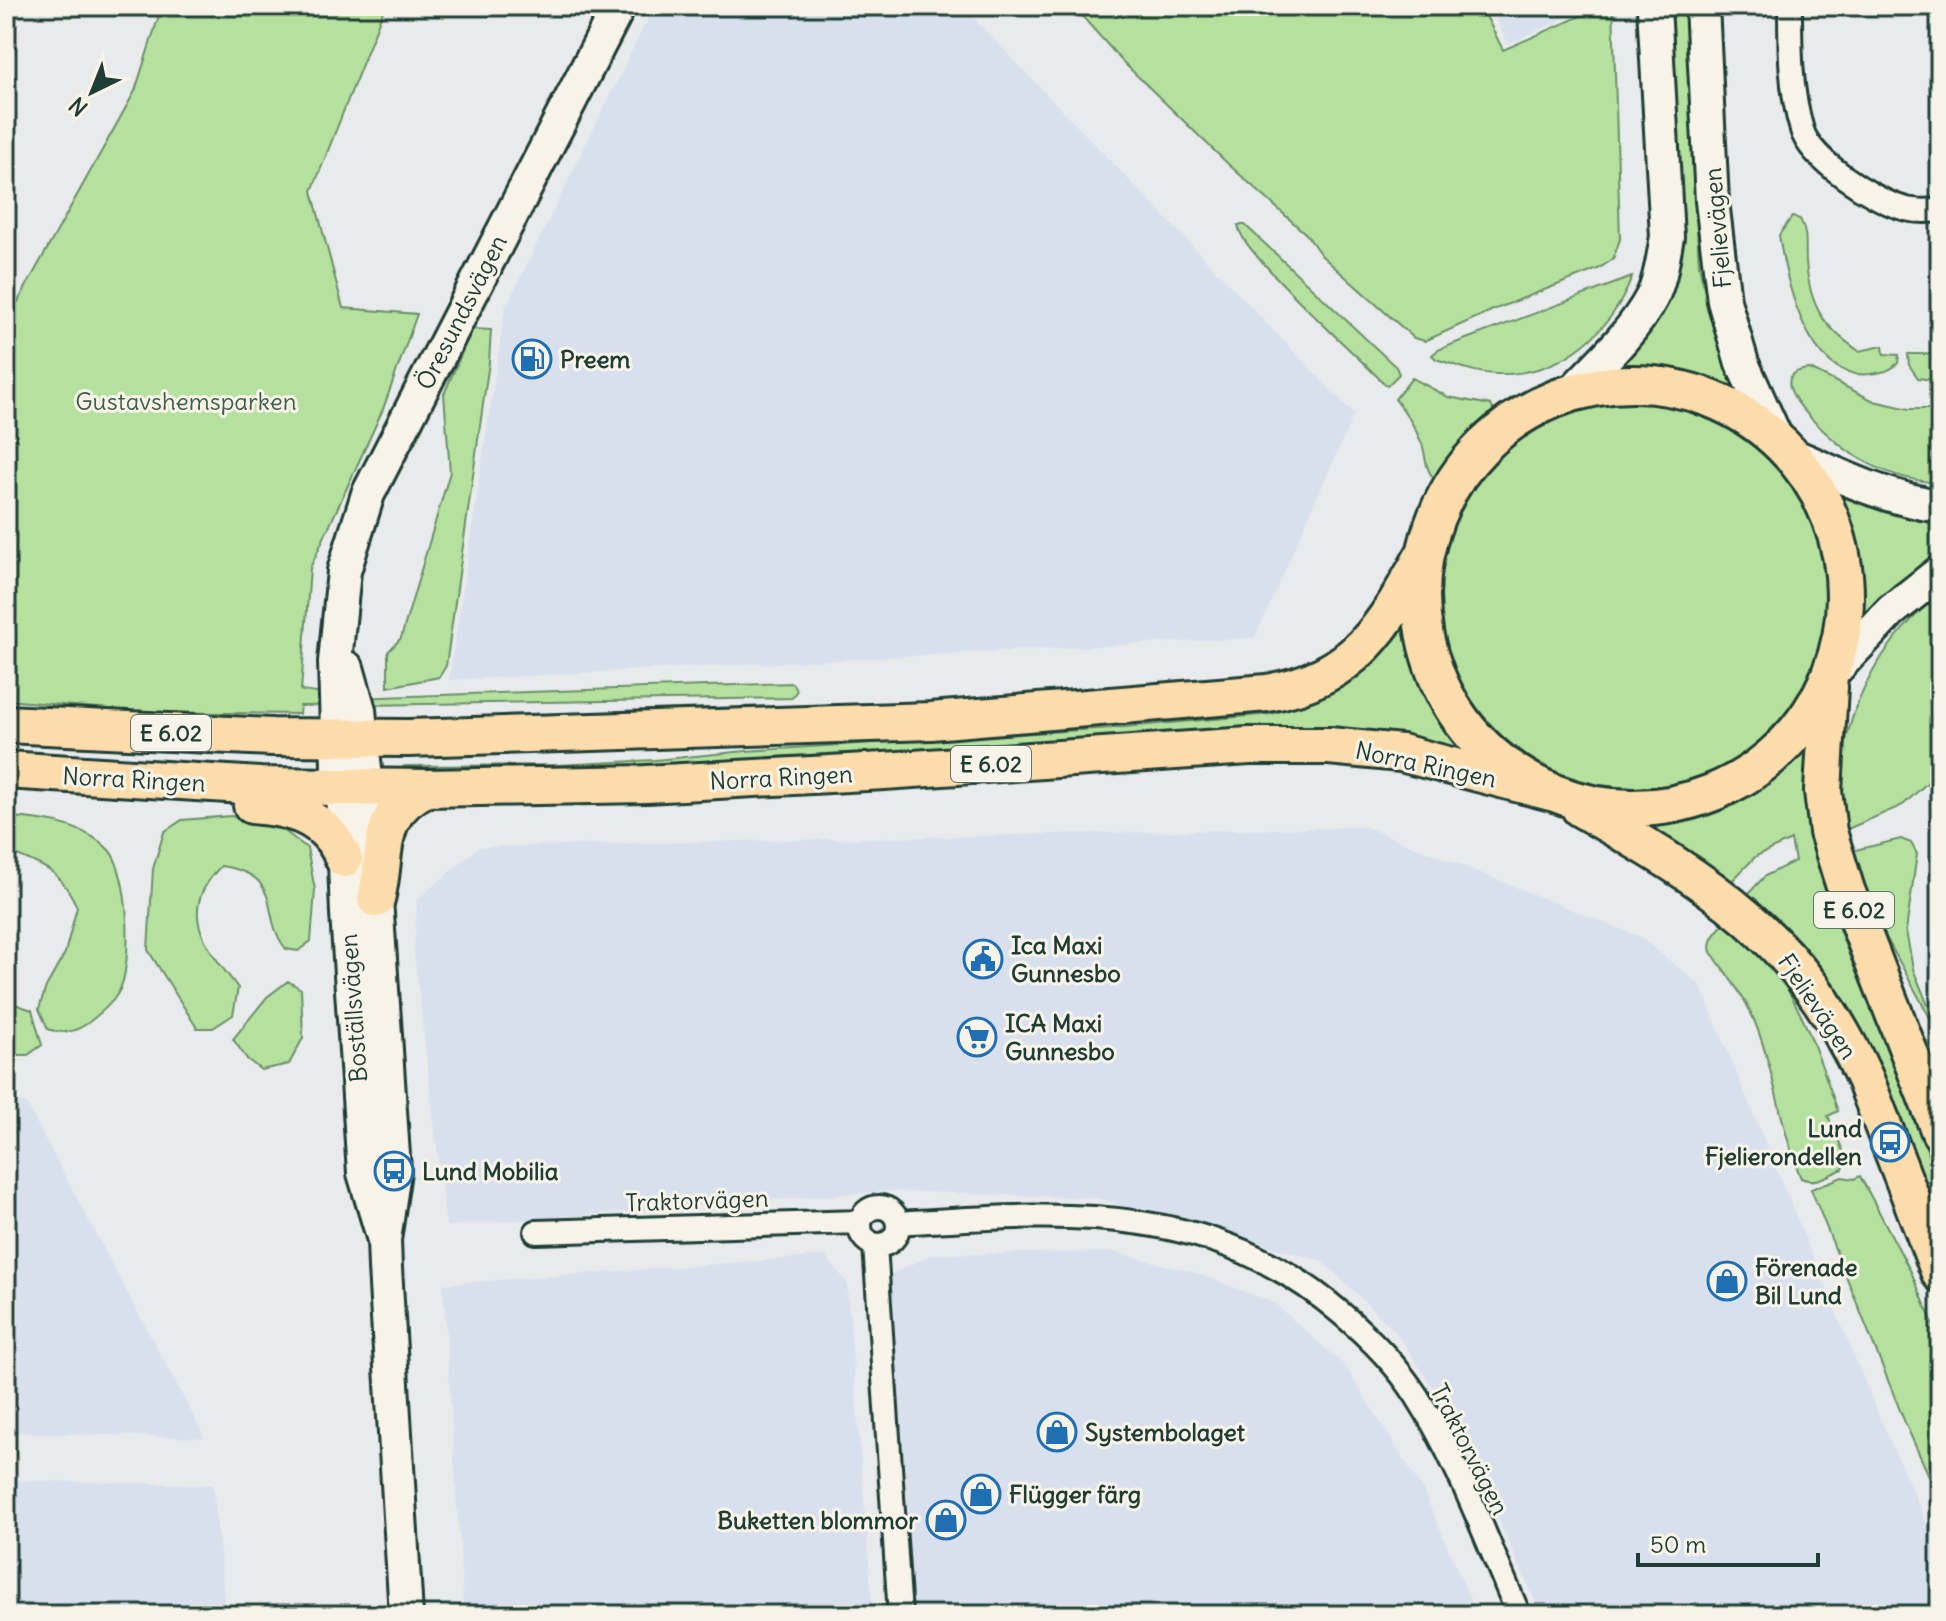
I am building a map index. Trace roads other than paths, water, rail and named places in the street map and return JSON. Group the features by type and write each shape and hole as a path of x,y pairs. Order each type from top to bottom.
{"main road":[{"path":"1645,384 1681,389 1727,406 1748,417 1784,447 1824,502 1842,558 1845,616 1831,675 1817,703 1790,739 1756,770 1730,785 1674,805 1643,808 1583,802 1553,792 1522,777 1472,734 1453,708 1427,648 1421,584 1426,551 1445,498 1468,462 1490,439 1515,419 1543,403 1572,392 1608,385 1645,384"},
{"name":"Norra Ringen","path":"6,770 136,779 346,764 408,738 931,721 1277,692 1326,675 1361,651 1389,615 1426,551"},
{"name":"E 6.02","path":"1831,675 1823,791 1828,832 1846,890 1940,1132"},
{"name":"Norra Ringen","path":"6,724 346,764 426,788 646,784 1249,746 1317,745 1401,753 1553,792"},
{"path":"136,779 169,799 292,809 324,830 340,848 344,859"},
{"path":"376,899 387,826 404,803 426,788"},
{"name":"Fjelievägen","path":"1553,792 1668,858 1701,881 1727,900 1786,955 1812,988 1850,1048 1940,1273"}],"street":[{"name":"Öresundsvägen","path":"346,764 359,710 339,630 344,571 368,494 619,6"},
{"name":"Fjelievägen","path":"1572,392 1637,320 1653,295 1661,268 1667,237 1654,6"},
{"name":"Fjelievägen","path":"1702,6 1712,201 1724,301 1742,363 1784,447"},
{"path":"1790,6 1791,61 1802,133 1830,168 1874,197 1903,209 1940,210"},
{"path":"1784,447 1871,490 1910,502 1940,506"},
{"path":"1831,675 1898,604 1940,572"},
{"name":"Boställsvägen","path":"346,764 344,859 364,1173 384,1240"},
{"name":"Boställsvägen","path":"346,764 369,879 376,899 394,1171 384,1240 406,1615"},
{"name":"Traktorvägen","path":"536,1232 860,1222 869,1210 881,1207 892,1211 898,1223 989,1217 1081,1216 1148,1223 1207,1236 1236,1247 1296,1278 1363,1332 1415,1394 1442,1440 1519,1615"},
{"path":"860,1222 861,1234 875,1245 900,1615"},
{"path":"875,1245 890,1242 898,1230 898,1223"}],"place":[{"name":"Preem","path":"532,359"},
{"name":"Ica Maxi Gunnesbo","path":"983,959"},
{"name":"ICA Maxi Gunnesbo","path":"977,1037"},
{"name":"Lund Fjelierondellen","path":"1890,1142"},
{"name":"Lund Mobilia","path":"394,1171"},
{"name":"Förenade Bil Lund","path":"1727,1281"},
{"name":"Systembolaget","path":"1057,1432"},
{"name":"Flügger färg","path":"981,1494"},
{"name":"Buketten blommor","path":"946,1520"}],"park label":[{"name":"Gustavshemsparken","path":"186,401"}]}
